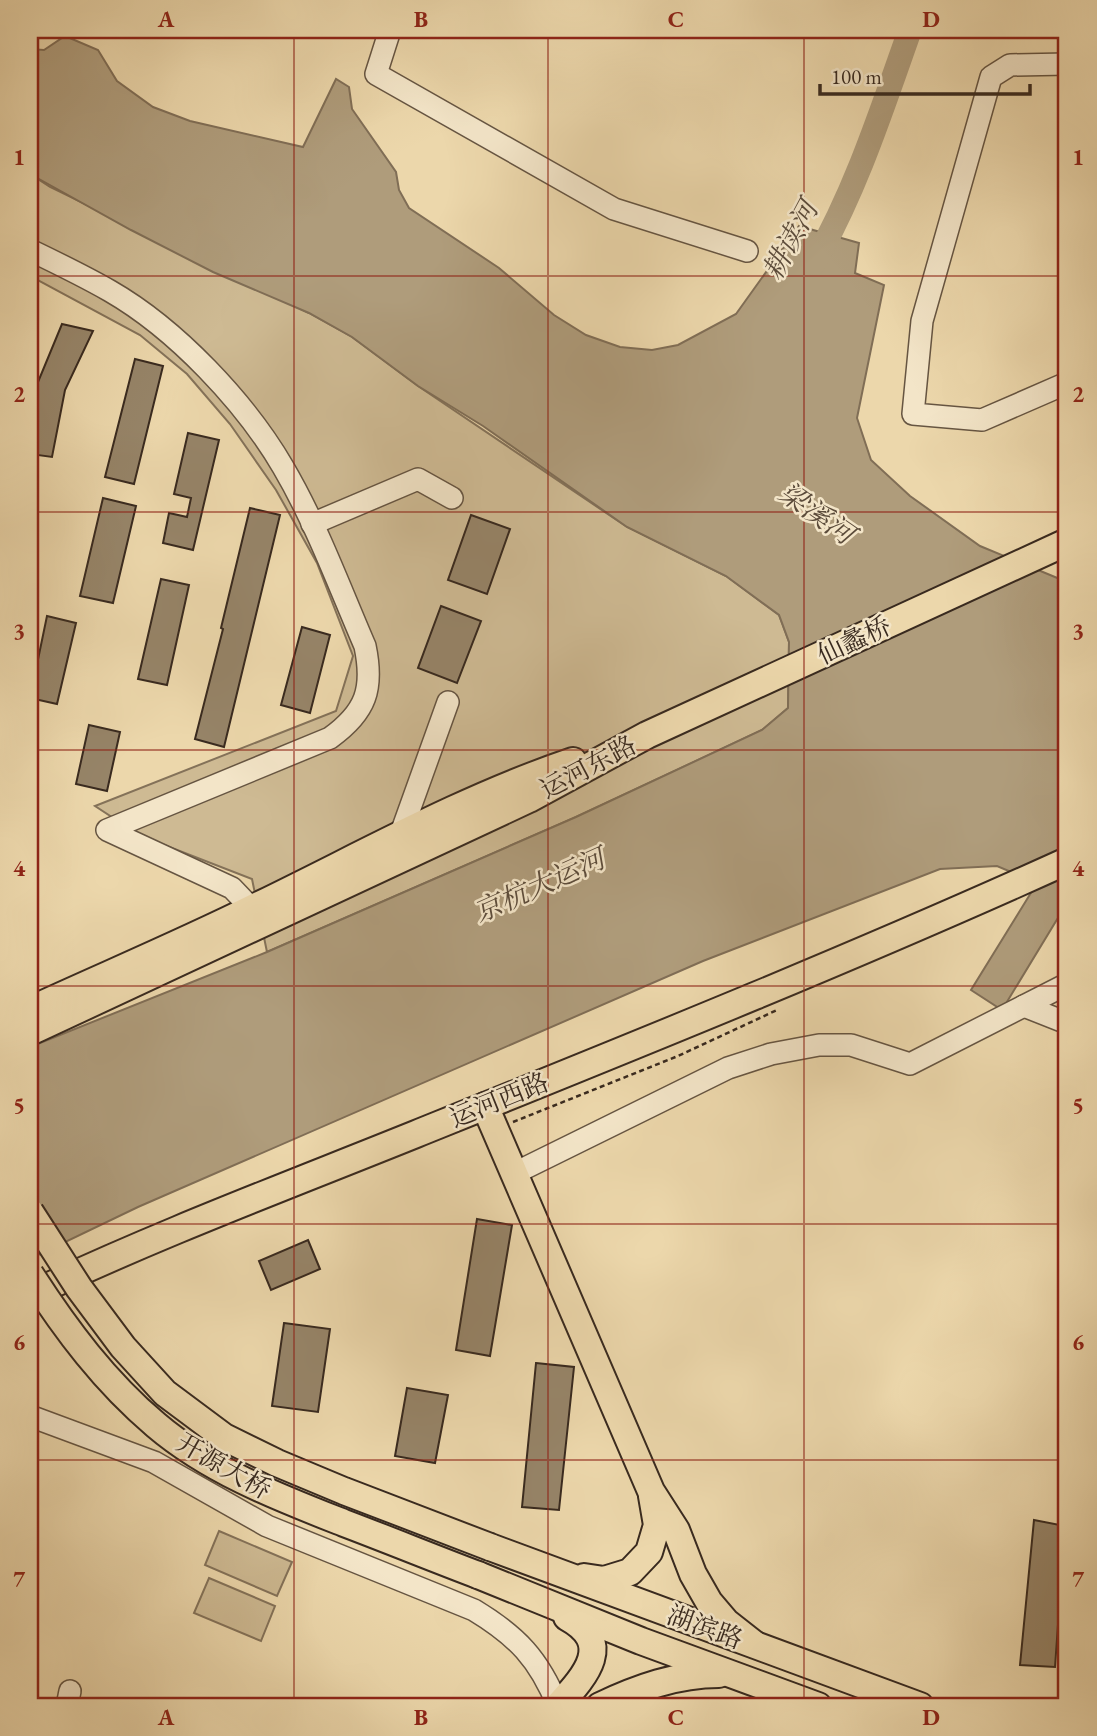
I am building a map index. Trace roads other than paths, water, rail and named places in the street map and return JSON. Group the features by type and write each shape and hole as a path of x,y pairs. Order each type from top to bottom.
{"main road":[{"name":"仙蠡桥","path":"647,735 1064,543"},
{"name":"运河东路","path":"30,1010 252,909 401,834 528,776 647,735"},
{"name":"运河东路","path":"30,1032 528,799 647,735"},
{"name":"运河西路","path":"30,1295 102,1261 968,906 1067,861"},
{"path":"485,1106 651,1491 676,1530 693,1574 709,1602 726,1622 754,1644"},
{"name":"湖滨路","path":"30,1212 79,1287 123,1347 165,1393 224,1437 277,1463 489,1548 920,1706"},
{"name":"开源大桥","path":"30,1274 86,1354 121,1394 158,1427 215,1466 274,1496 478,1576"},
{"path":"557,1573 604,1580 630,1572 649,1552 657,1525 651,1491"},
{"name":"湖滨路","path":"478,1576 818,1706"},
{"path":"528,1596 574,1621 589,1636 594,1654 584,1676 558,1706"},
{"path":"600,1706 649,1686 692,1674 730,1674"}],"street":[{"path":"390,30 376,74 614,209 747,251"},
{"path":"1067,64 1010,65 990,77 922,321 913,414 982,420 1067,383"},
{"path":"30,250 113,292 187,351 223,386 257,426 289,478 312,524 365,646 370,669 368,689 361,707 347,725 330,738 107,830 232,888 252,909"},
{"path":"312,524 418,479 452,498"},
{"path":"401,834 448,702"},
{"path":"515,1173 728,1068 771,1055 820,1045 851,1045 910,1064 1067,984"},
{"path":"1024,1006 1067,1023"},
{"path":"30,1416 154,1462 267,1526 474,1610 502,1627 522,1647 541,1670 558,1706"}],"water":[{"path":"65,36 98,50 117,81 153,107 190,121 303,147 336,79 349,87 352,109 396,172 399,190 409,208 499,268 554,315 586,335 620,347 652,350 678,345 736,314 799,226 859,243 855,273 884,285 857,418 871,460 910,496 980,546 1067,582 1067,903 1002,1010 971,990 1037,883 997,866 940,869 703,961 138,1207 30,1259 30,1047 267,952 576,817 762,730 788,708 789,642 779,615 726,576 627,527 483,426 418,386 352,337 309,313 213,272 30,174 30,49 44,50"}],"waterway":[{"name":"耕读河","path":"814,263 855,178 910,30"}],"water label":[{"name":"梁溪河","path":"817,513"},
{"name":"京杭大运河","path":"539,885"}]}
